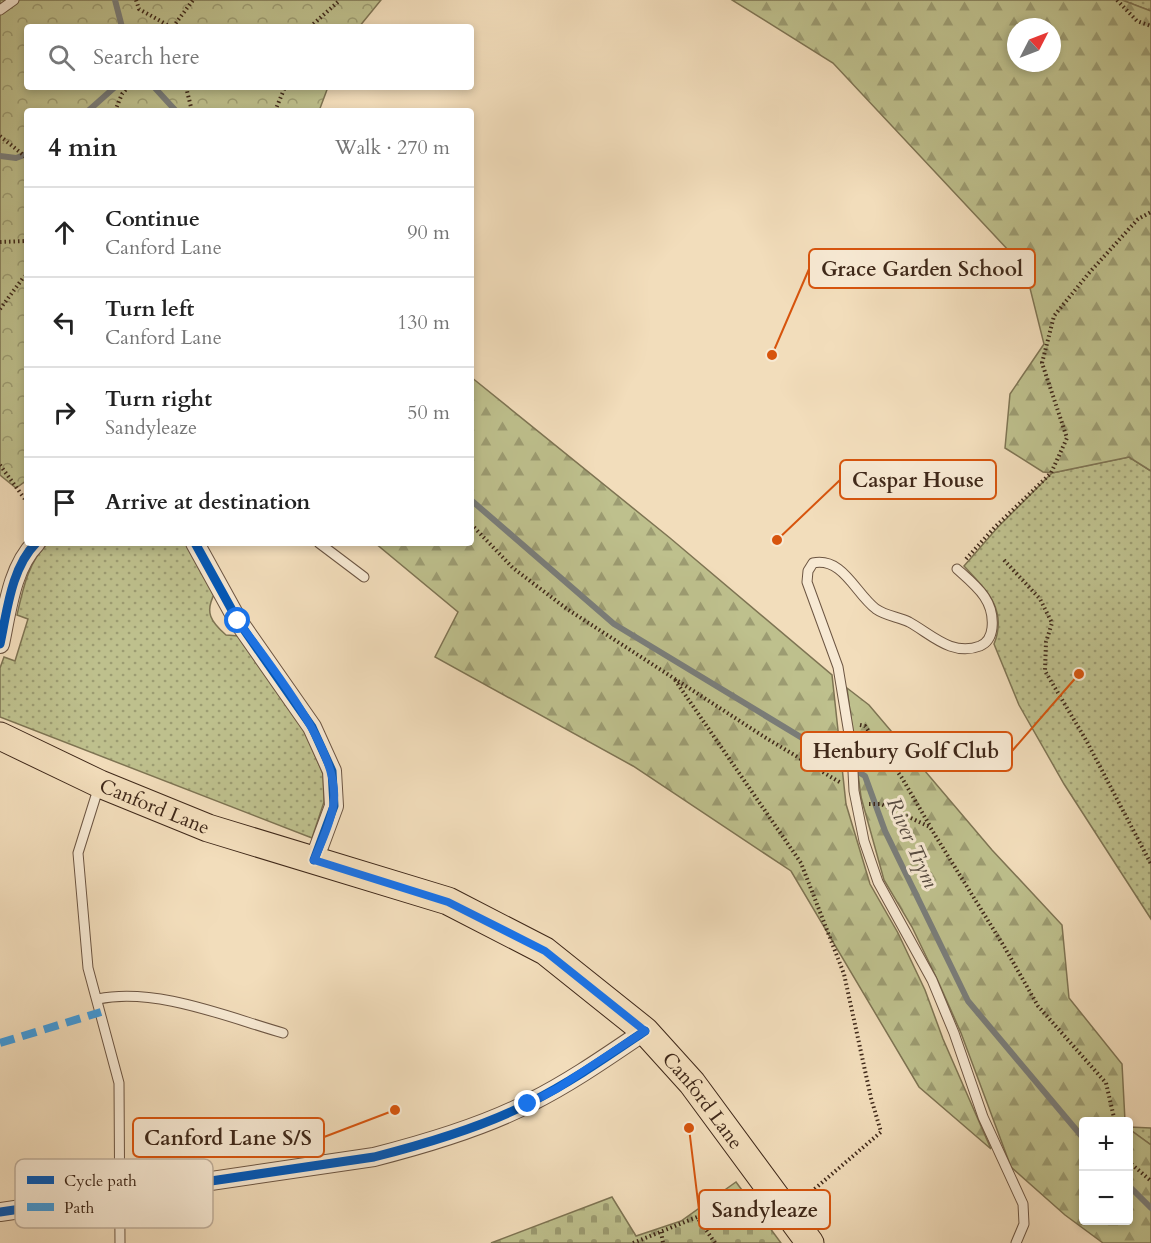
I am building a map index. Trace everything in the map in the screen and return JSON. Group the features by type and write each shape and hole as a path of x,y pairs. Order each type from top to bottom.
{"main road":[{"name":"Canford Lane","path":"0,736 100,784 208,828 448,902 545,951 645,1031 692,1083 810,1243"}],"street":[{"path":"0,644 16,579 22,563 34,546"},
{"path":"197,546 238,621 312,727 332,771 334,806 314,860"},
{"path":"213,1182 374,1157 420,1145 528,1104 558,1088 645,1031"},
{"path":"0,1212 15,1210"}],"lane":[{"path":"0,10 14,0"},
{"path":"323,546 364,577"},
{"path":"957,569 983,593 992,611 992,633 987,641 979,646 964,649 946,645 909,622 877,610 846,575 828,563 813,563 808,571 807,582 838,667 852,752 854,791 864,841 878,882 932,980 954,1033 983,1116 1023,1204 1024,1224 1016,1243"},
{"path":"100,784 78,853 88,968 119,1083 120,1159"},
{"path":"98,999 118,995 154,999 197,1008 283,1033"}],"path":[{"path":"136,0 139,9 166,24"},
{"path":"174,24 193,0"},
{"path":"313,24 340,0"},
{"path":"1117,0 1137,21 1151,26"},
{"path":"116,108 125,90"},
{"path":"187,90 191,108"},
{"path":"276,108 284,90"},
{"path":"0,136 24,156"},
{"path":"957,569 995,527 1051,473 1066,438 1042,363 1054,316 1138,219 1151,212"},
{"path":"0,242 24,241"},
{"path":"0,309 24,277"},
{"path":"0,465 24,498"},
{"path":"474,527 513,568 567,609 766,738 854,791"},
{"path":"1004,560 1040,599 1052,623 1046,642 1045,671 1086,740 1151,864"},
{"path":"675,680 801,863 844,974 871,1098 881,1132 788,1212"},
{"path":"847,721 865,726 902,778 1038,1006 1106,1083 1114,1117"},
{"path":"881,804 930,827"},
{"path":"1133,1165 1151,1181"},
{"path":"633,1243 697,1217 715,1243"},
{"path":"661,1232 663,1243"}],"green space":[{"path":"0,0 381,0 361,24 24,24 24,90 327,90 320,108 24,108 24,482 16,488 0,475"},
{"path":"732,0 1122,0 1151,11 1151,471 1129,457 1052,473 1043,472 1005,448 1010,394 1044,344 1025,268 833,63"},
{"path":"1122,0 1151,0 1151,11"},
{"path":"474,379 670,538 832,675 846,804 870,884 898,933 925,990 943,1039 991,1149 919,1087 791,871 633,766 435,657 458,612 379,546 474,546"},
{"path":"1129,457 1151,471 1151,919 1064,784 1019,705 994,644 998,632 996,610 987,592 964,566 998,527 1052,473"},
{"path":"45,546 191,546 215,593 210,606 213,621 226,635 239,636 305,732 323,774 324,802 312,838 0,717 0,668 4,657 15,661 28,619 17,615 31,567"},
{"path":"847,688 869,705 992,850 1062,925 1069,998 1122,1064 1125,1117 1079,1117 1079,1225 1133,1225 1133,1132 1151,1145 1151,1243 1103,1243 1065,1215 1011,1167 961,1033 938,981 912,927 884,880 861,797"},
{"path":"1133,1127 1151,1128 1151,1145 1133,1132"},
{"path":"736,1182 781,1243 491,1243 612,1197 636,1236 681,1221"}],"waterway":[{"path":"115,0 121,24"},
{"name":"River Trym","path":"91,108 112,90"},
{"name":"River Trym","path":"157,90 173,108"},
{"name":"River Trym","path":"0,156 16,158 24,155"},
{"name":"River Trym","path":"474,503 614,624 865,776 885,831 968,1001 1079,1133"},
{"name":"River Trym","path":"1133,1190 1151,1208"}],"marked path":[{"path":"0,1043 101,1012"}],"cycle path":[{"path":"0,644 15,578 34,546"},
{"path":"197,546 238,621 312,727 332,771 334,806 314,860"},
{"path":"213,1181 374,1157 454,1134 513,1111 546,1094 645,1031"},
{"path":"0,1212 15,1210"}],"place":[{"name":"Grace Garden School","path":"772,355"},
{"name":"Caspar House","path":"777,540"},
{"name":"Henbury Golf Club","path":"1079,674"},
{"name":"Canford Lane S/S","path":"395,1110"},
{"name":"Sandyleaze","path":"689,1128"}],"route":[{"path":"238,621 312,727 332,771 334,806 314,860 448,902 545,951 645,1031 558,1088 528,1104"}]}
